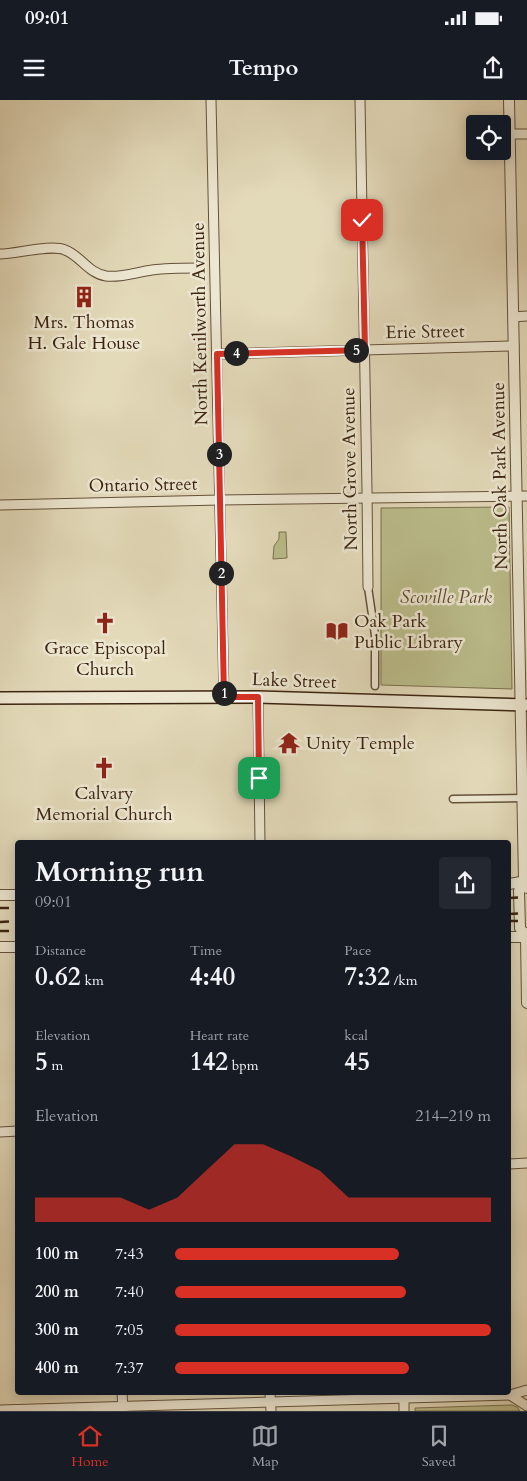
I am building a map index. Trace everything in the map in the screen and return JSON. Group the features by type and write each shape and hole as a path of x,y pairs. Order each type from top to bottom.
{"main road":[{"name":"Lake Street","path":"0,698 258,697 524,705"}],"street":[{"name":"North Kenilworth Avenue","path":"211,100 224,697"},
{"name":"North Grove Avenue","path":"360,100 368,587 375,634 375,686"},
{"name":"North Oak Park Avenue","path":"509,100 509,115"},
{"path":"511,134 527,134"},
{"name":"North Oak Park Avenue","path":"510,160 514,346 522,497 526,883 519,891 519,910 520,928 526,935 527,1003"},
{"path":"0,254 61,249 71,253 90,270 106,276 162,269 198,268"},
{"path":"513,316 527,316"},
{"name":"Erie Street","path":"217,354 514,346"},
{"name":"Ontario Street","path":"0,505 220,500 522,497"},
{"path":"258,697 260,840"},
{"path":"453,799 525,798"},
{"path":"511,884 526,883"},
{"path":"0,895 15,895"},
{"path":"511,937 526,935"},
{"path":"0,947 15,947"},
{"path":"0,1132 15,1131"},
{"path":"511,1164 527,1163"},
{"path":"511,1395 527,1390"},
{"path":"122,1395 123,1409"},
{"path":"404,1395 404,1411"},
{"path":"0,1410 123,1409 404,1395 510,1395 527,1406"}],"green space":[{"name":"Scoville Park","path":"509,507 512,689 381,685 381,508"},
{"path":"279,532 286,532 287,558 273,559 274,546 279,539"},
{"path":"512,1405 520,1411 415,1411 415,1408"}],"railway":[{"path":"511,898 527,897"},
{"path":"0,908 15,908"},
{"path":"511,914 527,913"},
{"path":"0,922 15,921"},
{"path":"511,921 527,921"},
{"path":"0,931 15,931"}],"place":[{"name":"Mrs. Thomas H. Gale House","path":"84,297"},
{"name":"Grace Episcopal Church","path":"105,623"},
{"name":"Oak Park Public Library","path":"337,631"},
{"name":"Unity Temple","path":"289,743"},
{"name":"Calvary Memorial Church","path":"104,768"}],"route":[{"path":"259,778 258,697 224,697 217,354 365,350 362,220"}]}
